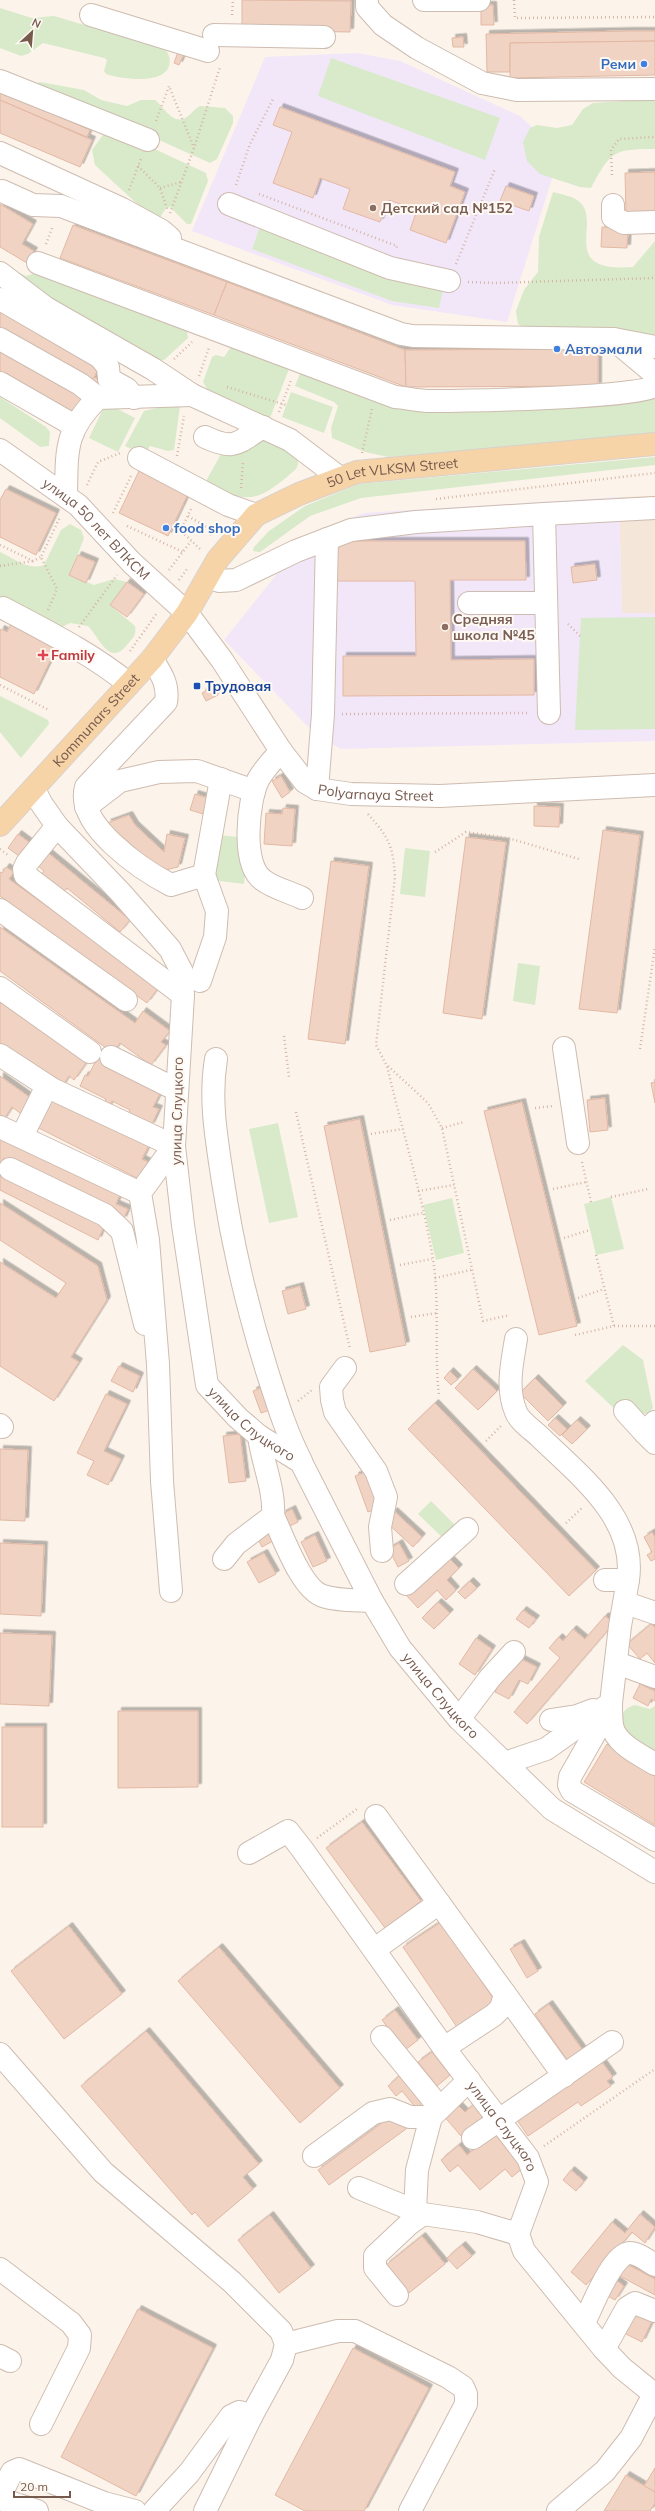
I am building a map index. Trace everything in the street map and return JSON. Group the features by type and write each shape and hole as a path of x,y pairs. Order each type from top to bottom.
{"main road":[{"name":"50 Let VLKSM Street","path":"187,613 218,559 256,515 348,475 655,444"},
{"name":"Kommunars Street","path":"0,825 34,789 121,678 152,659 187,613"}],"street":[{"path":"367,0 367,7 383,25 417,48 482,83 517,90 655,90"},
{"path":"424,0 479,0"},
{"path":"91,15 211,43 324,37"},
{"path":"0,81 148,140"},
{"path":"0,153 122,209 162,231 186,253"},
{"path":"2,190 33,205 62,206 413,336 613,339 655,347"},
{"path":"228,204 390,268 449,281"},
{"path":"613,205 613,217 624,223 655,222"},
{"path":"42,254 298,360 395,397 429,401 596,394 639,391 655,386"},
{"path":"3,279 46,308 154,369 188,403"},
{"path":"0,299 100,357 108,366 109,379 127,389 134,398"},
{"path":"0,339 80,384 98,398 134,398 188,403 263,427 305,449 348,475"},
{"path":"613,339 655,374"},
{"path":"0,383 75,426"},
{"path":"67,497 67,458 70,439 82,414 98,398"},
{"path":"205,436 222,445 239,442 263,427"},
{"name":"улица 50 лет ВЛКСМ","path":"0,450 67,497 102,530 132,564 187,613"},
{"path":"132,455 228,505 256,515"},
{"path":"208,576 219,581 236,580 327,539 351,530 383,525 655,508"},
{"path":"544,514 549,712"},
{"path":"317,789 323,714 327,539"},
{"path":"469,603 546,603"},
{"path":"3,608 68,642 121,678"},
{"name":"Polyarnaya Street","path":"187,613 222,660 281,751 305,782 317,789 351,794 440,796 655,785"},
{"path":"152,659 164,678 168,692 166,702 86,786 83,796 86,807 110,843 148,873 172,885 204,875"},
{"path":"281,751 263,771 254,791 248,830 250,858 255,870 262,880 302,898"},
{"path":"86,807 120,781 159,772 197,770 254,791"},
{"path":"200,981 215,937 217,911 204,875 221,779"},
{"name":"улица Слуцкого","path":"34,789 41,803 58,826 121,893 170,949 182,972 183,995 174,1146 183,1225 207,1385 259,1436 301,1462 372,1601 400,1648 459,1719 552,1809 655,1872"},
{"path":"58,826 27,863 24,869 25,875 183,995"},
{"path":"0,910 126,1000"},
{"path":"0,988 90,1052"},
{"path":"564,1048 578,1144"},
{"path":"0,1055 47,1086 174,1146 140,1193 148,1240 158,1364 162,1481 171,1591"},
{"path":"111,1057 177,1090"},
{"path":"216,1059 212,1096 233,1248 248,1308 282,1420 301,1462"},
{"path":"22,1136 47,1086"},
{"path":"0,1127 22,1136 140,1193"},
{"path":"10,1169 105,1215 122,1231 140,1310 158,1364"},
{"path":"516,1339 510,1385 516,1413 597,1493 615,1518 626,1544 630,1566 626,1603 620,1626 617,1663 611,1703 612,1726 618,1737 630,1748 655,1764"},
{"path":"348,1359 331,1387 332,1400 335,1412 376,1471 386,1497 380,1528 382,1551"},
{"path":"625,1411 652,1433"},
{"path":"259,1436 262,1459 274,1505 273,1516 305,1583 317,1593 346,1599 372,1601"},
{"path":"224,1559 236,1544 273,1516"},
{"path":"406,1584 467,1529"},
{"path":"605,1580 628,1580"},
{"path":"626,1603 655,1613"},
{"path":"459,1719 514,1652"},
{"path":"617,1663 655,1677"},
{"path":"551,1720 577,1716 611,1703"},
{"path":"505,1763 546,1749 611,1703"},
{"path":"611,1703 570,1777 569,1786 572,1791 655,1840"},
{"path":"376,1816 564,2076"},
{"name":"улица Слуцкого","path":"249,1853 288,1831 375,1949 444,2048 528,2158 537,2182 518,2234"},
{"path":"375,1949 439,1903"},
{"path":"444,2048 494,2015 501,2008 505,1994"},
{"path":"382,2037 436,2112"},
{"path":"473,2138 498,2119 564,2076 612,2042"},
{"path":"0,2054 102,2172 232,2282 281,2332 286,2344 282,2360 252,2414 205,2511"},
{"path":"397,2295 375,2268 375,2256 419,2213 417,2170 436,2112 469,2080"},
{"path":"314,2156 373,2113 390,2109 415,2118 436,2112"},
{"path":"359,2188 419,2213 477,2222 518,2234 524,2251 604,2349 622,2368 655,2393 631,2438 605,2471 558,2511"},
{"path":"584,2323 614,2263 623,2254 632,2253 655,2265"},
{"path":"0,2269 71,2323 80,2335 79,2348 41,2424"},
{"path":"604,2349 627,2308 635,2303 655,2311"},
{"path":"286,2344 338,2331 355,2331 448,2377 463,2387 466,2394 466,2404 410,2511"},
{"path":"154,2511 189,2474 231,2416 239,2412 252,2414"},
{"path":"34,2511 0,2498 12,2472 19,2469 104,2503 135,2511"}],"path":[{"path":"514,0 515,18 655,16"},
{"path":"122,209 138,166 160,188 170,213 194,148 220,70"},
{"path":"160,109 169,86 194,148"},
{"path":"228,204 250,144 273,99"},
{"path":"612,175 611,150 619,139 655,137"},
{"path":"495,168 449,281 493,283 655,278"},
{"path":"160,188 182,182"},
{"path":"42,254 54,223"},
{"path":"169,364 192,342"},
{"path":"202,369 207,354"},
{"path":"282,403 298,360"},
{"path":"348,475 376,391"},
{"path":"176,461 188,403"},
{"path":"228,505 240,494 243,480 244,468 239,442"},
{"path":"90,479 101,459 132,455 112,516"},
{"path":"200,490 188,516 183,533 200,549"},
{"path":"0,566 33,561 41,557 67,497"},
{"path":"188,516 213,530"},
{"path":"120,523 183,552"},
{"path":"156,585 191,541"},
{"path":"0,545 33,561"},
{"path":"41,557 57,589"},
{"path":"68,642 120,573"},
{"path":"121,678 157,613"},
{"path":"0,685 49,710"},
{"path":"323,714 549,712"},
{"path":"351,794 385,834 393,852 395,877 376,1045 388,1066 418,1191 432,1258 437,1313 435,1358 439,1396"},
{"path":"435,852 466,832 508,838 579,859"},
{"path":"640,1049 655,947"},
{"path":"284,1036 289,1077"},
{"path":"388,1066 428,1103 442,1128 471,1270 483,1320 510,1315"},
{"path":"296,1112 348,1359"},
{"path":"442,1128 464,1122"},
{"path":"371,1134 402,1129"},
{"path":"578,1144 591,1202"},
{"path":"553,1190 586,1182"},
{"path":"418,1191 454,1185"},
{"path":"611,1197 648,1189"},
{"path":"390,1220 423,1213"},
{"path":"564,1238 590,1230"},
{"path":"596,1256 614,1326"},
{"path":"400,1265 432,1258"},
{"path":"435,1278 471,1270"},
{"path":"578,1298 604,1289"},
{"path":"411,1317 437,1313"},
{"path":"575,1335 614,1326 655,1326"},
{"path":"302,1849 356,1810 363,1807 368,1808 376,1816"},
{"path":"528,2158 655,2069"}],"shaded area":[{"name":"Детский сад №152","path":"357,53 400,61 520,116 560,153 507,322 392,305 192,231 265,57"},
{"path":"655,496 655,613 622,613 619,497"},
{"name":"Средняя школа №45","path":"619,497 622,613 655,613 655,741 341,749 316,735 224,640 304,540 320,529 364,513"}],"green space":[{"path":"0,8 32,18 54,16 165,49 168,53 170,61 169,66 165,72 159,76 131,79 106,74 104,71 107,60 104,58 43,43 28,54 21,56 0,48"},
{"path":"331,58 500,118 485,160 318,96"},
{"path":"40,82 84,90 101,100 127,106 141,100 155,100 168,114 176,119 185,118 200,106 225,108 233,116 233,123 217,159 210,163 35,84"},
{"path":"655,99 655,149 630,150 615,155 609,159 591,188 580,187 540,174 527,161 523,142 530,128 537,125 557,128 572,125 583,109 593,103"},
{"path":"106,131 146,145 206,173 208,181 191,224 187,224 170,207 166,208 159,219 147,213 95,165 92,150"},
{"path":"553,192 569,196 577,200 584,209 587,219 586,243 588,253 595,262 609,267 633,267 655,241 655,337 634,331 530,331 518,324 516,311 524,290 538,272 539,237"},
{"path":"261,224 444,285 439,308 392,301 252,249"},
{"path":"17,272 26,276 39,272 187,331 188,338 164,360 159,361 55,305"},
{"path":"231,347 288,366 289,369 270,418 267,419 209,392 203,382 212,357 216,355 224,357"},
{"path":"301,371 374,398 655,395 655,435 388,457 365,452 332,438 331,428 338,406 334,402 295,386"},
{"path":"291,392 333,407 324,433 282,417"},
{"path":"0,397 46,427 50,432 49,446 40,447 0,418"},
{"path":"106,403 135,418 118,452 89,438"},
{"path":"174,404 180,406 174,450 168,451 150,446 146,453 142,454 125,446 144,411"},
{"path":"264,440 271,442 297,457 298,464 296,469 273,488 263,494 253,497 243,497 232,495 206,481 221,454"},
{"path":"655,457 655,465 361,498 310,516 260,552 253,551 254,547 269,531 305,506 359,484"},
{"path":"70,524 81,530 84,538 70,575 94,585 114,579 127,582 110,605 135,626 134,637 121,651 115,653 110,652 105,648 88,626 70,623 56,628 0,604 0,552 27,565 44,565 61,530"},
{"path":"655,617 655,729 575,730 581,618"},
{"path":"0,696 48,720 49,724 21,758 0,732"},
{"path":"218,835 248,838 244,884 212,880"},
{"path":"405,848 430,851 425,897 400,894"},
{"path":"518,963 540,966 535,1005 513,1001"},
{"path":"278,1123 298,1217 269,1223 249,1129"},
{"path":"611,1197 624,1249 596,1255 584,1204"},
{"path":"452,1198 464,1253 436,1260 423,1205"},
{"path":"623,1345 643,1360 653,1408 648,1414 618,1412 585,1381"},
{"path":"431,1501 458,1528 446,1541 418,1514"},
{"path":"635,1705 650,1709 655,1706 655,1754 623,1731 622,1718 624,1712"}],"building":[{"path":"242,0 351,1 350,32 242,30"},
{"path":"481,5 493,5 494,25 481,25"},
{"path":"655,31 655,41 510,43 510,72 487,72 486,34"},
{"path":"463,37 464,47 453,47 452,38"},
{"path":"655,41 655,75 510,78 510,43"},
{"path":"178,52 184,54 179,65 174,63"},
{"path":"0,91 90,130 87,137 0,100"},
{"path":"0,100 92,140 80,167 0,133"},
{"path":"280,107 455,172 450,186 465,192 446,243 410,230 417,210 389,200 380,222 343,209 350,189 320,178 313,198 273,183 292,132 273,125"},
{"path":"655,172 655,213 626,214 625,173"},
{"path":"506,186 534,196 529,211 500,201"},
{"path":"0,204 33,224 22,244 34,251 27,263 0,247"},
{"path":"73,225 227,282 214,315 60,258"},
{"path":"602,227 628,228 627,248 601,247"},
{"path":"227,282 405,350 406,387 214,315"},
{"path":"0,310 100,366 92,381 0,329"},
{"path":"598,349 598,386 406,387 405,350"},
{"path":"0,351 84,398 75,414 0,372"},
{"path":"94,377 103,382 98,391 89,386"},
{"path":"139,471 188,494 168,536 119,513"},
{"path":"6,489 56,513 36,555 0,537 0,500"},
{"path":"336,541 525,541 526,580 450,580 451,660 534,659 534,695 343,696 343,656 416,656 415,581 337,581"},
{"path":"78,555 95,562 86,583 69,575"},
{"path":"595,564 597,580 573,583 571,567"},
{"path":"127,582 144,594 127,617 110,605"},
{"path":"11,624 57,647 34,694 0,677 0,631 1,629 7,632"},
{"path":"213,687 218,695 206,701 202,693"},
{"path":"281,776 290,792 282,798 272,781"},
{"path":"195,794 208,798 203,814 190,810"},
{"path":"534,806 560,807 559,827 534,826"},
{"path":"283,808 295,809 292,846 264,844 266,813 282,814"},
{"path":"129,815 135,825 164,852 167,834 185,838 178,867 161,871 107,823"},
{"path":"603,830 640,835 617,1013 579,1009"},
{"path":"18,834 33,845 23,859 8,848"},
{"path":"466,837 506,842 482,1019 443,1013"},
{"path":"46,851 130,920 120,932 67,888 63,893 41,875 44,871 36,864"},
{"path":"331,861 369,866 345,1044 308,1039"},
{"path":"6,867 14,872 9,879 159,987 147,1003 0,896 0,872 2,873"},
{"path":"0,927 135,1023 143,1011 170,1031 161,1042 166,1045 151,1065 120,1043 113,1053 0,971"},
{"path":"0,1001 86,1063 74,1080 69,1076 61,1088 0,1044"},
{"path":"98,1057 162,1090 153,1107 159,1109 151,1126 128,1115 130,1110 112,1101 107,1110 102,1107 106,1099 80,1086 85,1075 88,1076"},
{"path":"0,1076 35,1101 24,1116 12,1107 2,1122 0,1120"},
{"path":"655,1082 655,1103 651,1083"},
{"path":"51,1096 149,1145 142,1159 148,1162 139,1179 35,1126"},
{"path":"605,1098 608,1130 590,1132 587,1100"},
{"path":"522,1102 577,1326 539,1335 484,1111"},
{"path":"360,1119 406,1345 370,1352 324,1126"},
{"path":"0,1133 122,1190 116,1204 128,1209 123,1220 111,1208 4,1158 0,1167"},
{"path":"0,1172 105,1224 98,1240 0,1190"},
{"path":"0,1203 98,1266 107,1300 71,1357 79,1362 54,1401 0,1366 0,1262 56,1298 66,1283 0,1240"},
{"path":"300,1286 306,1309 288,1314 282,1291"},
{"path":"119,1366 140,1376 133,1392 111,1381"},
{"path":"473,1369 497,1391 478,1410 455,1388"},
{"path":"450,1371 458,1379 451,1385 444,1378"},
{"path":"535,1378 563,1406 548,1421 520,1393"},
{"path":"265,1386 273,1409 261,1413 253,1391"},
{"path":"106,1394 127,1404 104,1451 121,1459 108,1485 87,1475 94,1461 77,1453"},
{"path":"435,1403 596,1570 569,1596 408,1429"},
{"path":"555,1418 567,1429 560,1436 548,1425"},
{"path":"577,1420 587,1429 572,1444 562,1435"},
{"path":"240,1434 246,1481 229,1483 223,1436"},
{"path":"0,1449 28,1450 25,1521 0,1520"},
{"path":"368,1471 381,1507 368,1512 355,1476"},
{"path":"292,1509 298,1522 288,1527 282,1514"},
{"path":"394,1511 422,1537 413,1547 385,1521"},
{"path":"273,1526 280,1537 262,1547 256,1535"},
{"path":"652,1532 655,1537 655,1559 651,1561 647,1555 652,1552 644,1537"},
{"path":"315,1535 327,1561 313,1567 301,1542"},
{"path":"0,1543 44,1545 41,1616 0,1614"},
{"path":"399,1543 409,1561 398,1567 389,1549"},
{"path":"264,1553 276,1574 259,1583 247,1562"},
{"path":"447,1556 459,1568 447,1580 456,1590 446,1600 437,1590 418,1608 406,1595"},
{"path":"470,1581 477,1588 465,1599 458,1592"},
{"path":"438,1602 450,1613 434,1629 422,1618"},
{"path":"523,1610 536,1619 529,1628 516,1619"},
{"path":"605,1616 614,1623 527,1724 514,1712 560,1658 549,1648 559,1637 563,1641 573,1629 585,1639"},
{"path":"651,1624 655,1627 655,1663 647,1653 640,1659 627,1644"},
{"path":"0,1633 52,1635 49,1706 0,1704"},
{"path":"476,1638 492,1649 475,1675 459,1664"},
{"path":"519,1658 537,1667 528,1684 519,1680 509,1699 495,1692 509,1662"},
{"path":"640,1684 655,1691 655,1701 651,1699 648,1706 633,1698"},
{"path":"118,1711 198,1711 198,1787 118,1788"},
{"path":"2,1727 43,1727 43,1827 2,1827"},
{"path":"607,1744 655,1773 655,1825 584,1782"},
{"path":"362,1822 421,1901 385,1928 326,1848"},
{"path":"441,1922 495,2001 457,2027 403,1947"},
{"path":"69,1926 122,1994 64,2039 11,1971"},
{"path":"521,1943 538,1971 527,1978 510,1949"},
{"path":"219,1947 340,2088 300,2123 178,1981"},
{"path":"549,2004 585,2053 570,2064 535,2014"},
{"path":"395,2010 418,2040 405,2050 382,2020"},
{"path":"146,2031 259,2164 243,2177 253,2189 208,2227 195,2212 192,2215 81,2086"},
{"path":"432,2052 450,2075 437,2086 418,2062"},
{"path":"602,2062 613,2077 607,2081 611,2086 581,2106 578,2102 528,2136 517,2120"},
{"path":"400,2075 427,2099 416,2108 402,2091 396,2096 388,2086"},
{"path":"456,2103 465,2112 474,2104 484,2116 461,2136 442,2114"},
{"path":"394,2114 406,2129 329,2185 318,2170"},
{"path":"495,2132 524,2167 512,2177 505,2169 480,2190 458,2165 450,2172 441,2160 459,2145 467,2155"},
{"path":"571,2170 584,2181 576,2191 563,2180"},
{"path":"640,2214 655,2227 645,2243 632,2232 586,2285 571,2272 612,2222 625,2233"},
{"path":"270,2215 311,2268 279,2293 238,2240"},
{"path":"422,2236 445,2264 409,2293 386,2265"},
{"path":"462,2245 472,2256 457,2269 447,2258"},
{"path":"625,2263 655,2279 655,2295 618,2275"},
{"path":"616,2280 624,2286 615,2300 606,2295"},
{"path":"637,2308 654,2317 642,2342 624,2333"},
{"path":"138,2309 213,2348 136,2496 61,2457"},
{"path":"353,2348 429,2388 364,2511 305,2511 275,2495"},
{"path":"655,2468 655,2492 644,2486"},
{"path":"626,2475 655,2492 655,2503 650,2511 604,2511"}],"place":[{"name":"Реми","path":"644,64"},
{"name":"Детский сад №152","path":"373,208"},
{"name":"Автоэмали","path":"557,349"},
{"name":"food shop","path":"166,528"},
{"name":"Средняя школа №45","path":"445,627"},
{"name":"Family","path":"43,655"},
{"name":"Трудовая","path":"197,686"}]}
